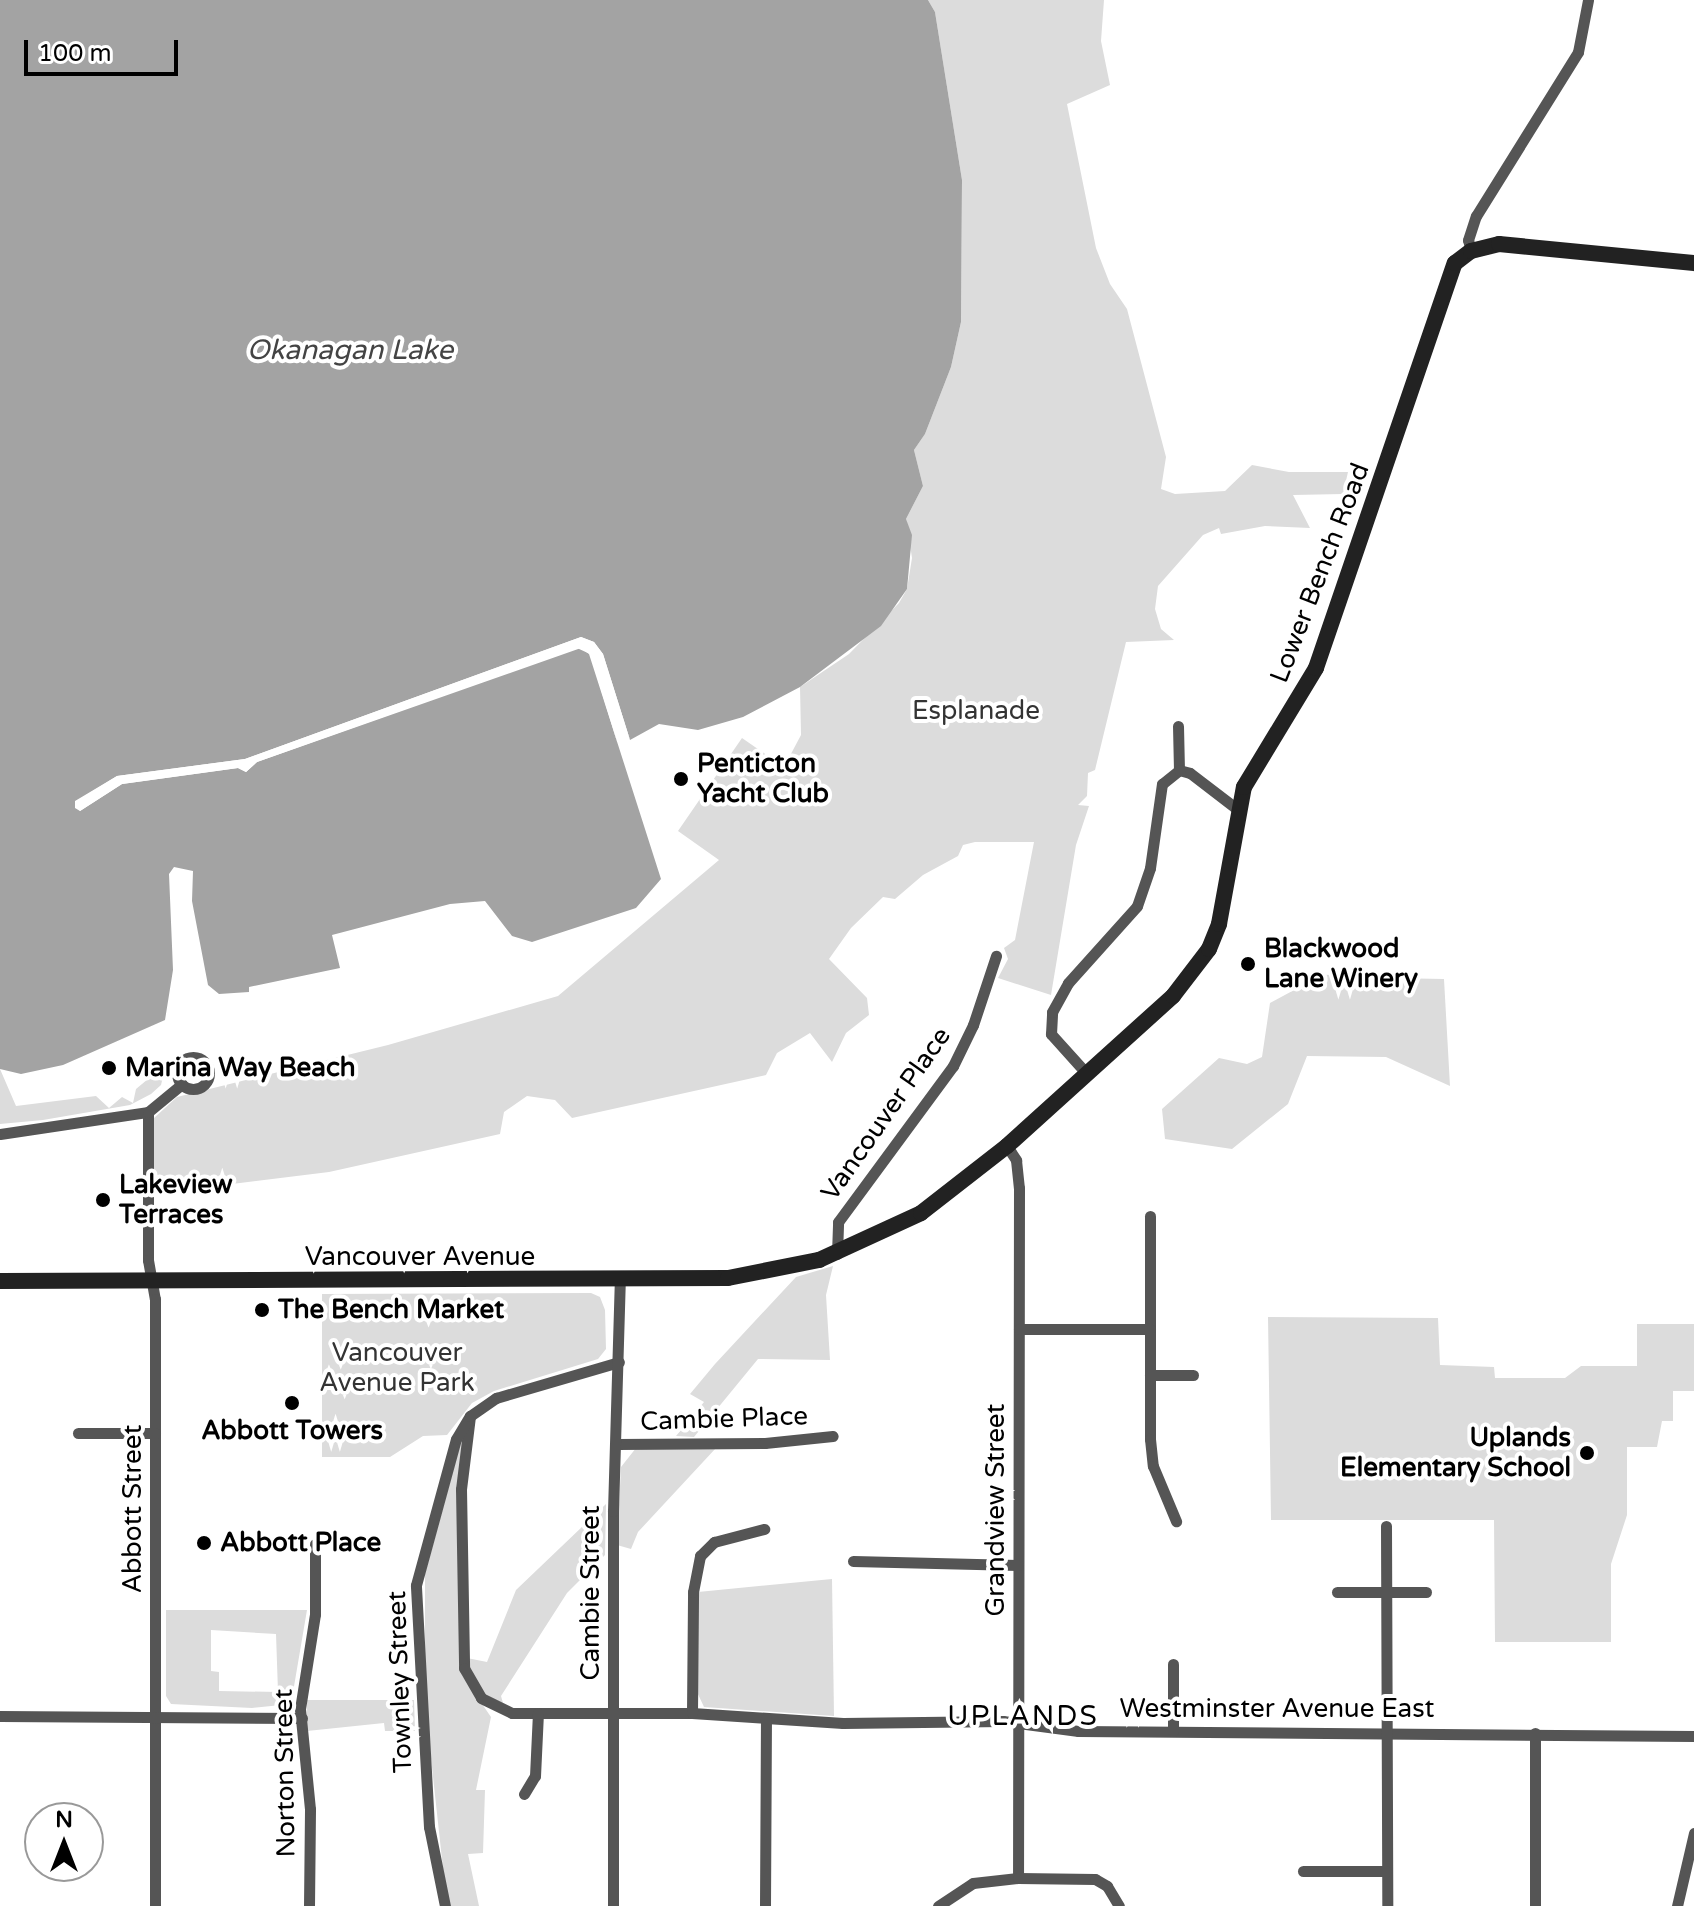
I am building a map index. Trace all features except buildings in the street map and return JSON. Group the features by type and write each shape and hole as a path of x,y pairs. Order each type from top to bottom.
{"street":[{"name":"Lower Bench Road","path":"837,1254 921,1213 1007,1146 1173,996 1209,949 1219,924 1237,809 1249,777 1316,668 1447,282 1455,263 1471,251 1468,240 1476,216 1578,52 1588,0"},
{"path":"1471,251 1510,244 1694,263"},
{"path":"1087,1074 1051,1034 1052,1012 1068,983 1137,906 1150,868 1157,793 1179,770 1178,726"},
{"path":"1179,770 1237,809"},
{"name":"Vancouver Place","path":"837,1254 838,1222 953,1066 973,1025 996,956"},
{"path":"0,1134 148,1112 182,1084"},
{"name":"Abbott Street","path":"148,1112 155,1433 155,1906"},
{"name":"Grandview Street","path":"1007,1146 1016,1160 1019,1188 1018,1878"},
{"path":"1150,1216 1151,1452 1176,1521"},
{"name":"Vancouver Avenue","path":"0,1281 620,1280 767,1273 837,1254"},
{"name":"Cambie Street","path":"613,1906 620,1280"},
{"path":"1019,1329 1150,1329"},
{"path":"470,1416 496,1398 619,1362"},
{"path":"1150,1375 1193,1375"},
{"name":"Westminster Avenue East","path":"470,1416 461,1489 464,1668 481,1698 512,1713 613,1711 766,1718 1017,1723 1078,1731 1694,1736"},
{"name":"Townley Street","path":"445,1906 429,1827 416,1585 456,1439 470,1416"},
{"path":"78,1433 155,1433"},
{"name":"Cambie Place","path":"617,1444 765,1443 833,1436"},
{"path":"1386,1526 1387,1906"},
{"path":"692,1713 693,1592 700,1556 714,1542 764,1529"},
{"name":"Norton Street","path":"309,1906 310,1809 302,1718 315,1614 315,1544"},
{"path":"853,1561 1018,1565"},
{"path":"1337,1592 1426,1592"},
{"path":"1173,1664 1173,1731"},
{"path":"524,1794 535,1776 538,1713"},
{"path":"0,1716 302,1718"},
{"path":"765,1906 766,1718"},
{"path":"1535,1733 1535,1906"},
{"path":"1677,1906 1694,1833"},
{"path":"1303,1871 1386,1871"},
{"path":"938,1906 973,1883 1018,1878 1095,1879 1107,1886 1119,1906"}],"green space":[{"name":"Esplanade","path":"928,0 1104,0 1101,41 1110,85 1067,104 1096,248 1110,284 1127,309 1166,457 1161,489 1175,494 1225,491 1252,465 1289,472 1348,472 1343,494 1293,495 1310,528 1265,526 1221,534 1219,528 1203,535 1158,586 1155,609 1161,629 1174,640 1126,642 1095,770 1088,773 1087,796 1078,805 1089,806 1076,845 1051,995 998,978 1008,959 1004,948 1015,940 1034,842 975,842 963,845 958,856 923,875 895,899 883,897 851,928 829,959 867,998 869,1015 846,1033 832,1062 810,1033 777,1053 766,1075 572,1118 555,1100 527,1096 504,1112 500,1134 329,1172 152,1194 154,1118 177,1097 388,1045 558,996 719,860 678,831 742,738 784,767 801,735 800,687 849,654 899,603 907,589 912,558 906,519 923,486 914,450 925,434 951,367 961,322 962,180 935,12"},
{"path":"1382,973 1390,978 1444,979 1450,1086 1386,1057 1307,1056 1288,1104 1232,1149 1165,1139 1162,1109 1219,1058 1247,1064 1262,1057 1270,1003 1322,975"},
{"path":"166,1064 161,1085 130,1105 0,1124 0,1069 16,1106 96,1096 109,1108 122,1097 133,1103 136,1089"},
{"path":"833,1266 826,1295 830,1360 758,1359 694,1437 676,1436 704,1402 690,1394 715,1364 796,1277"},
{"name":"Vancouver Avenue Park","path":"591,1293 600,1297 605,1310 606,1349 598,1359 494,1391 472,1403 447,1435 423,1436 390,1457 322,1457 322,1294"},
{"path":"1268,1317 1438,1318 1440,1365 1494,1367 1495,1378 1565,1378 1581,1366 1637,1366 1637,1324 1694,1324 1694,1391 1673,1391 1673,1421 1662,1421 1657,1447 1627,1447 1627,1515 1611,1564 1611,1642 1495,1642 1494,1520 1271,1520"},
{"path":"463,1434 462,1675 491,1717 476,1790 485,1790 483,1853 468,1854 479,1906 450,1906 445,1887 425,1703 425,1574"},
{"path":"636,1448 716,1448 638,1532 631,1549 617,1545 621,1467"},
{"path":"606,1504 605,1555 567,1593 501,1696 503,1703 487,1696 473,1682 467,1658 487,1662 516,1590"},
{"path":"832,1579 834,1716 704,1707 697,1692 698,1592"},
{"path":"166,1610 307,1610 291,1704 252,1708 171,1704 166,1696","holes":["211,1630 276,1634 278,1692 219,1691 219,1672 211,1671"]},
{"path":"307,1700 414,1700 415,1731 385,1731 384,1723 307,1731"}],"water":[{"name":"Okanagan Lake","path":"0,0 928,0 935,12 962,180 961,322 951,367 925,434 914,450 923,486 906,519 912,535 907,589 881,626 800,687 743,717 698,730 659,724 630,740 603,654 594,642 581,637 245,759 117,776 75,802 80,811 122,784 238,768 246,772 257,762 581,648 589,654 661,879 636,908 532,942 512,936 485,901 450,904 332,935 340,968 249,987 249,992 219,994 208,985 192,901 193,871 174,867 169,874 173,970 165,1020 63,1065 21,1074 0,1069"}],"pier":[{"path":"581,637 594,642 603,654 630,740 591,645 581,641 537,658 577,644 592,651 618,745 590,654 577,648 257,762 246,772 238,768 122,784 80,811 75,808 75,801 117,776 245,759"}],"place":[{"name":"Penticton Yacht Club","path":"681,779"},
{"name":"Blackwood Lane Winery","path":"1248,964"},
{"name":"Marina Way Beach","path":"109,1068"},
{"name":"Lakeview Terraces","path":"103,1200"},
{"name":"The Bench Market","path":"262,1310"},
{"name":"Abbott Towers","path":"292,1403"},
{"name":"Uplands Elementary School","path":"1587,1453"},
{"name":"Abbott Place","path":"204,1543"}],"district":[{"name":"UPLANDS","path":"1023,1716"}]}
